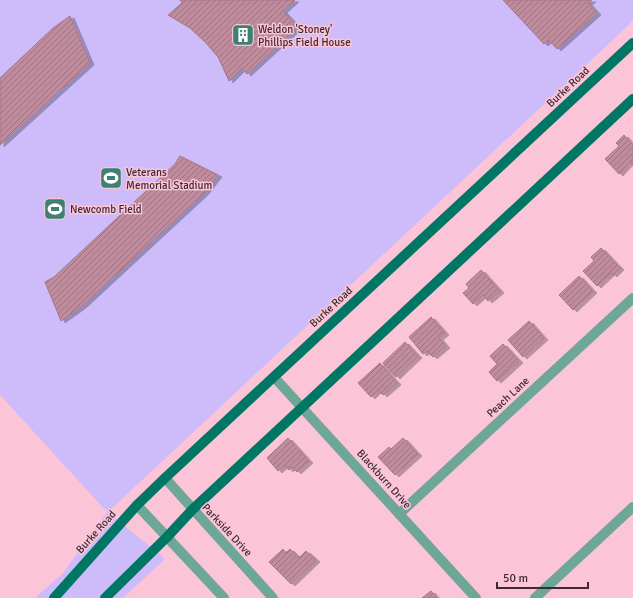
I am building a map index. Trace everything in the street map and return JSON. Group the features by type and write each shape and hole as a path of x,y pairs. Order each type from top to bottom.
{"main road":[{"name":"Burke Road","path":"54,598 137,505 164,478 633,42"},
{"path":"105,598 167,537 192,510 633,99"}],"street":[{"name":"Peach Lane","path":"400,514 633,298"},
{"name":"Blackburn Drive","path":"274,377 476,598"},
{"name":"Parkside Drive","path":"164,478 273,598"},
{"path":"137,505 224,598"},
{"path":"536,598 633,507"}],"shaded area":[{"path":"0,0 633,0 633,21 108,512 165,559 123,598 35,598 63,573 107,512 0,395"}],"building":[{"name":"Weldon 'Stoney' Phillips Field House","path":"180,0 295,0 283,11 298,27 247,74 242,68 229,81 218,57 206,43 190,28 168,15 182,3"},
{"path":"503,0 592,0 588,3 597,13 557,49 549,40 544,44"},
{"path":"70,16 90,63 0,145 0,78 53,28"},
{"path":"624,135 633,145 633,165 630,162 619,174 605,159 619,146 616,143"},
{"path":"180,156 218,175 204,193 82,306 61,321 45,282 54,277 175,164"},
{"path":"601,248 620,268 613,275 611,273 597,286 583,271 594,261 591,257"},
{"path":"481,270 500,291 488,301 483,295 473,304 463,293 469,288 466,284"},
{"path":"579,276 593,291 573,310 559,295"},
{"path":"431,317 445,333 439,338 446,346 433,357 427,351 423,354 409,337"},
{"path":"529,321 544,338 523,357 508,340"},
{"path":"405,342 418,356 396,377 383,363"},
{"path":"503,344 519,361 497,381 489,372 497,364 490,356"},
{"path":"380,363 397,383 383,395 378,390 371,397 358,383"},
{"path":"288,438 309,461 297,472 292,467 289,470 285,465 278,471 267,458"},
{"path":"403,438 418,454 395,475 378,457 389,447 391,449"},
{"path":"283,549 286,553 290,549 299,558 306,551 316,560 291,584 269,562"},
{"path":"431,591 437,598 422,598"}],"place":[{"name":"Weldon 'Stoney' Phillips Field House","path":"243,35"},
{"name":"Veterans Memorial Stadium","path":"111,178"},
{"name":"Newcomb Field","path":"55,209"}]}
